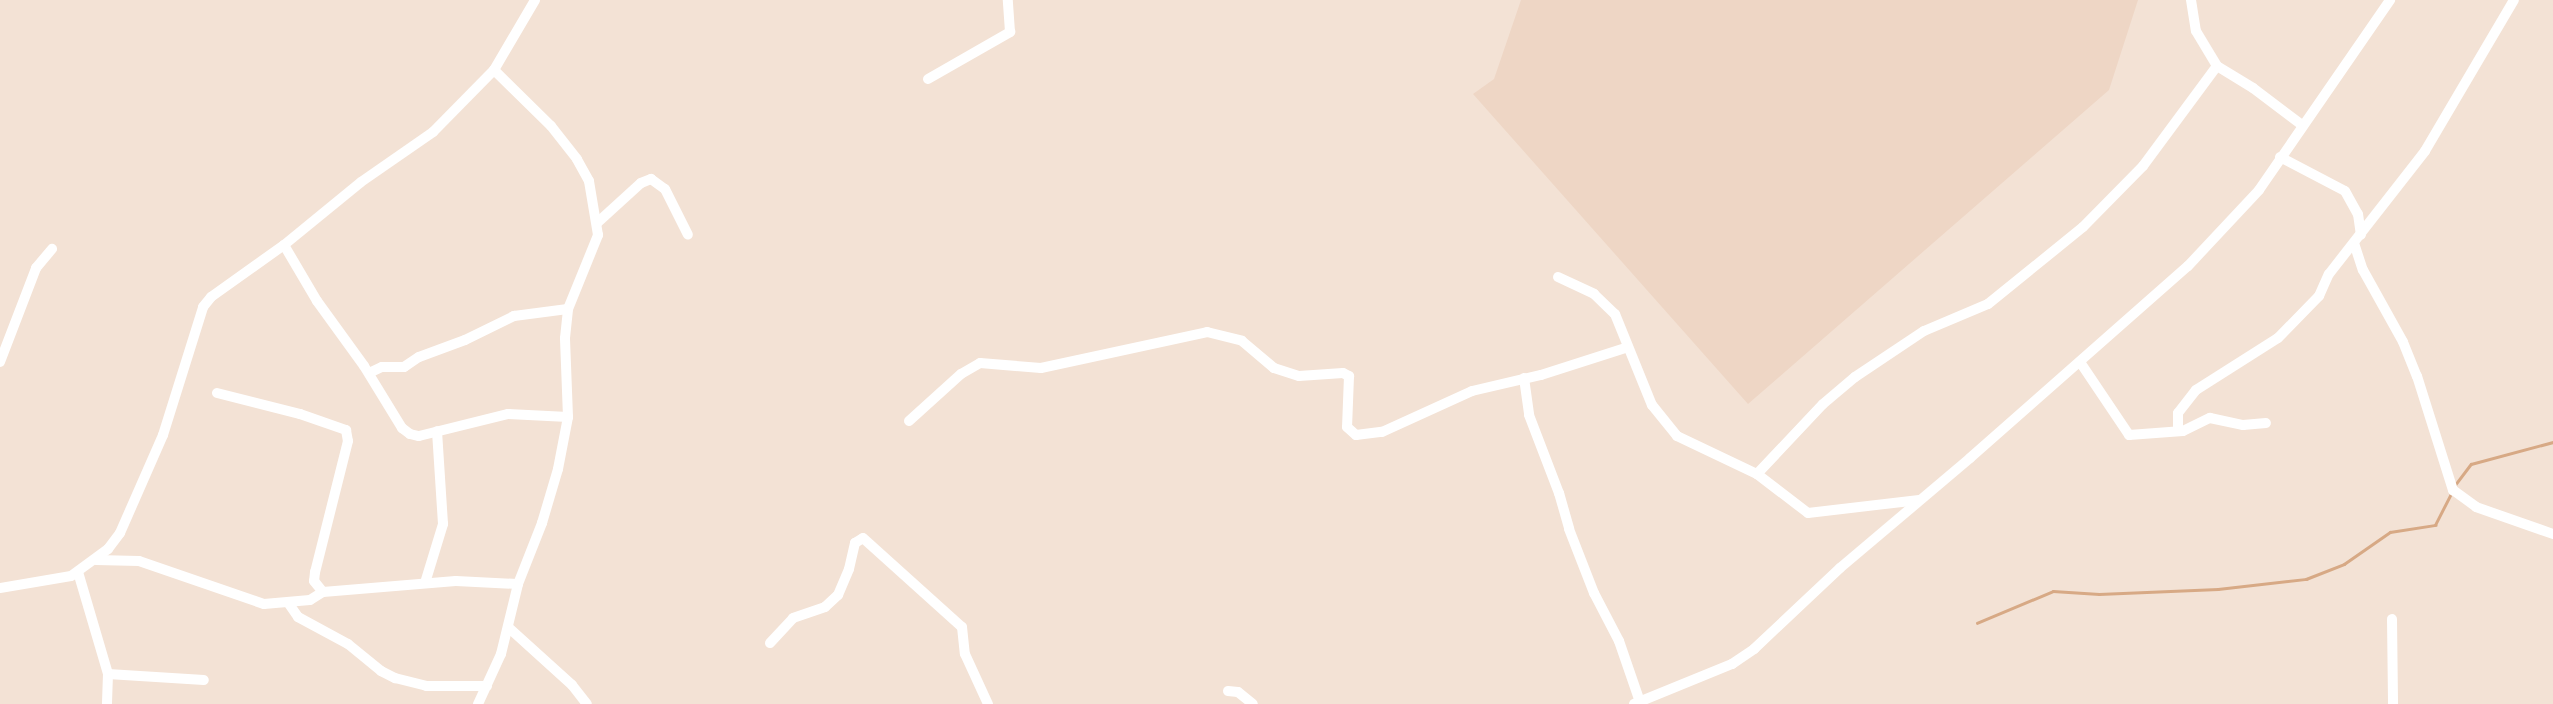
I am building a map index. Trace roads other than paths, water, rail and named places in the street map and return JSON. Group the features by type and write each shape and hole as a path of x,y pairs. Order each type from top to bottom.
{"street":[{"path":"0,588 71,576 96,561 120,533 150,468 203,307 211,297 284,245 361,182 433,132 494,70 535,0"},
{"path":"928,79 1010,33 1008,0"},
{"path":"2190,0 2196,31 2217,66 2302,125"},
{"path":"2178,431 2178,412 2188,398 2204,383 2238,367 2291,327 2319,296 2329,274 2425,151 2514,0"},
{"path":"1524,378 1529,415 1594,593 1619,641 1637,703 1732,664 1754,649 1840,568 2080,362 2211,244 2246,206 2385,2"},
{"path":"1757,474 1823,404 1855,377 1924,331 1988,304 2083,227 2143,166 2217,66"},
{"path":"478,704 509,628 518,584 542,523 568,416 565,338 568,310 598,235 589,181 577,159 551,126 494,70"},
{"path":"2280,157 2346,191 2355,202 2357,239 2363,270 2403,342 2417,376 2453,489 2476,507 2553,534"},
{"path":"597,223 641,183 651,179 665,189 688,235"},
{"path":"284,245 317,301 369,373 402,428 419,436 508,414 568,416"},
{"path":"0,362 3,345 36,268 52,249"},
{"path":"1558,277 1604,302 1615,314 1652,405 1677,436 1757,474 1808,513 1920,500"},
{"path":"369,373 382,367 404,367 419,357 465,340 514,316 568,310"},
{"path":"909,421 961,374 980,363 1041,368 1207,332 1242,341 1274,369 1299,376 1343,373 1349,376 1347,427 1356,435 1382,432 1472,391 1628,347"},
{"path":"2080,362 2129,435 2178,431 2210,418 2243,425 2266,423"},
{"path":"217,393 300,414 346,430 348,441 315,572 314,581 323,592"},
{"path":"425,583 443,524 437,431"},
{"path":"771,643 793,618 825,607 838,595 849,569 855,543 863,538 962,627 965,654 988,704"},
{"path":"96,561 139,561 264,604 289,604 310,600 323,592 425,583 456,581 518,584"},
{"path":"78,572 108,674 107,704"},
{"path":"289,604 298,617 348,644 381,671 395,678 426,686 487,686"},
{"path":"2392,619 2393,704"},
{"path":"509,628 572,685 587,704"},
{"path":"108,674 204,680"},
{"path":"1228,691 1238,692 1253,704"}],"waterway":[{"path":"2455,485 2471,464 2553,442"},
{"path":"1977,623 2053,591 2099,594 2218,589 2306,579 2344,564 2390,532 2435,525 2452,491"}]}
